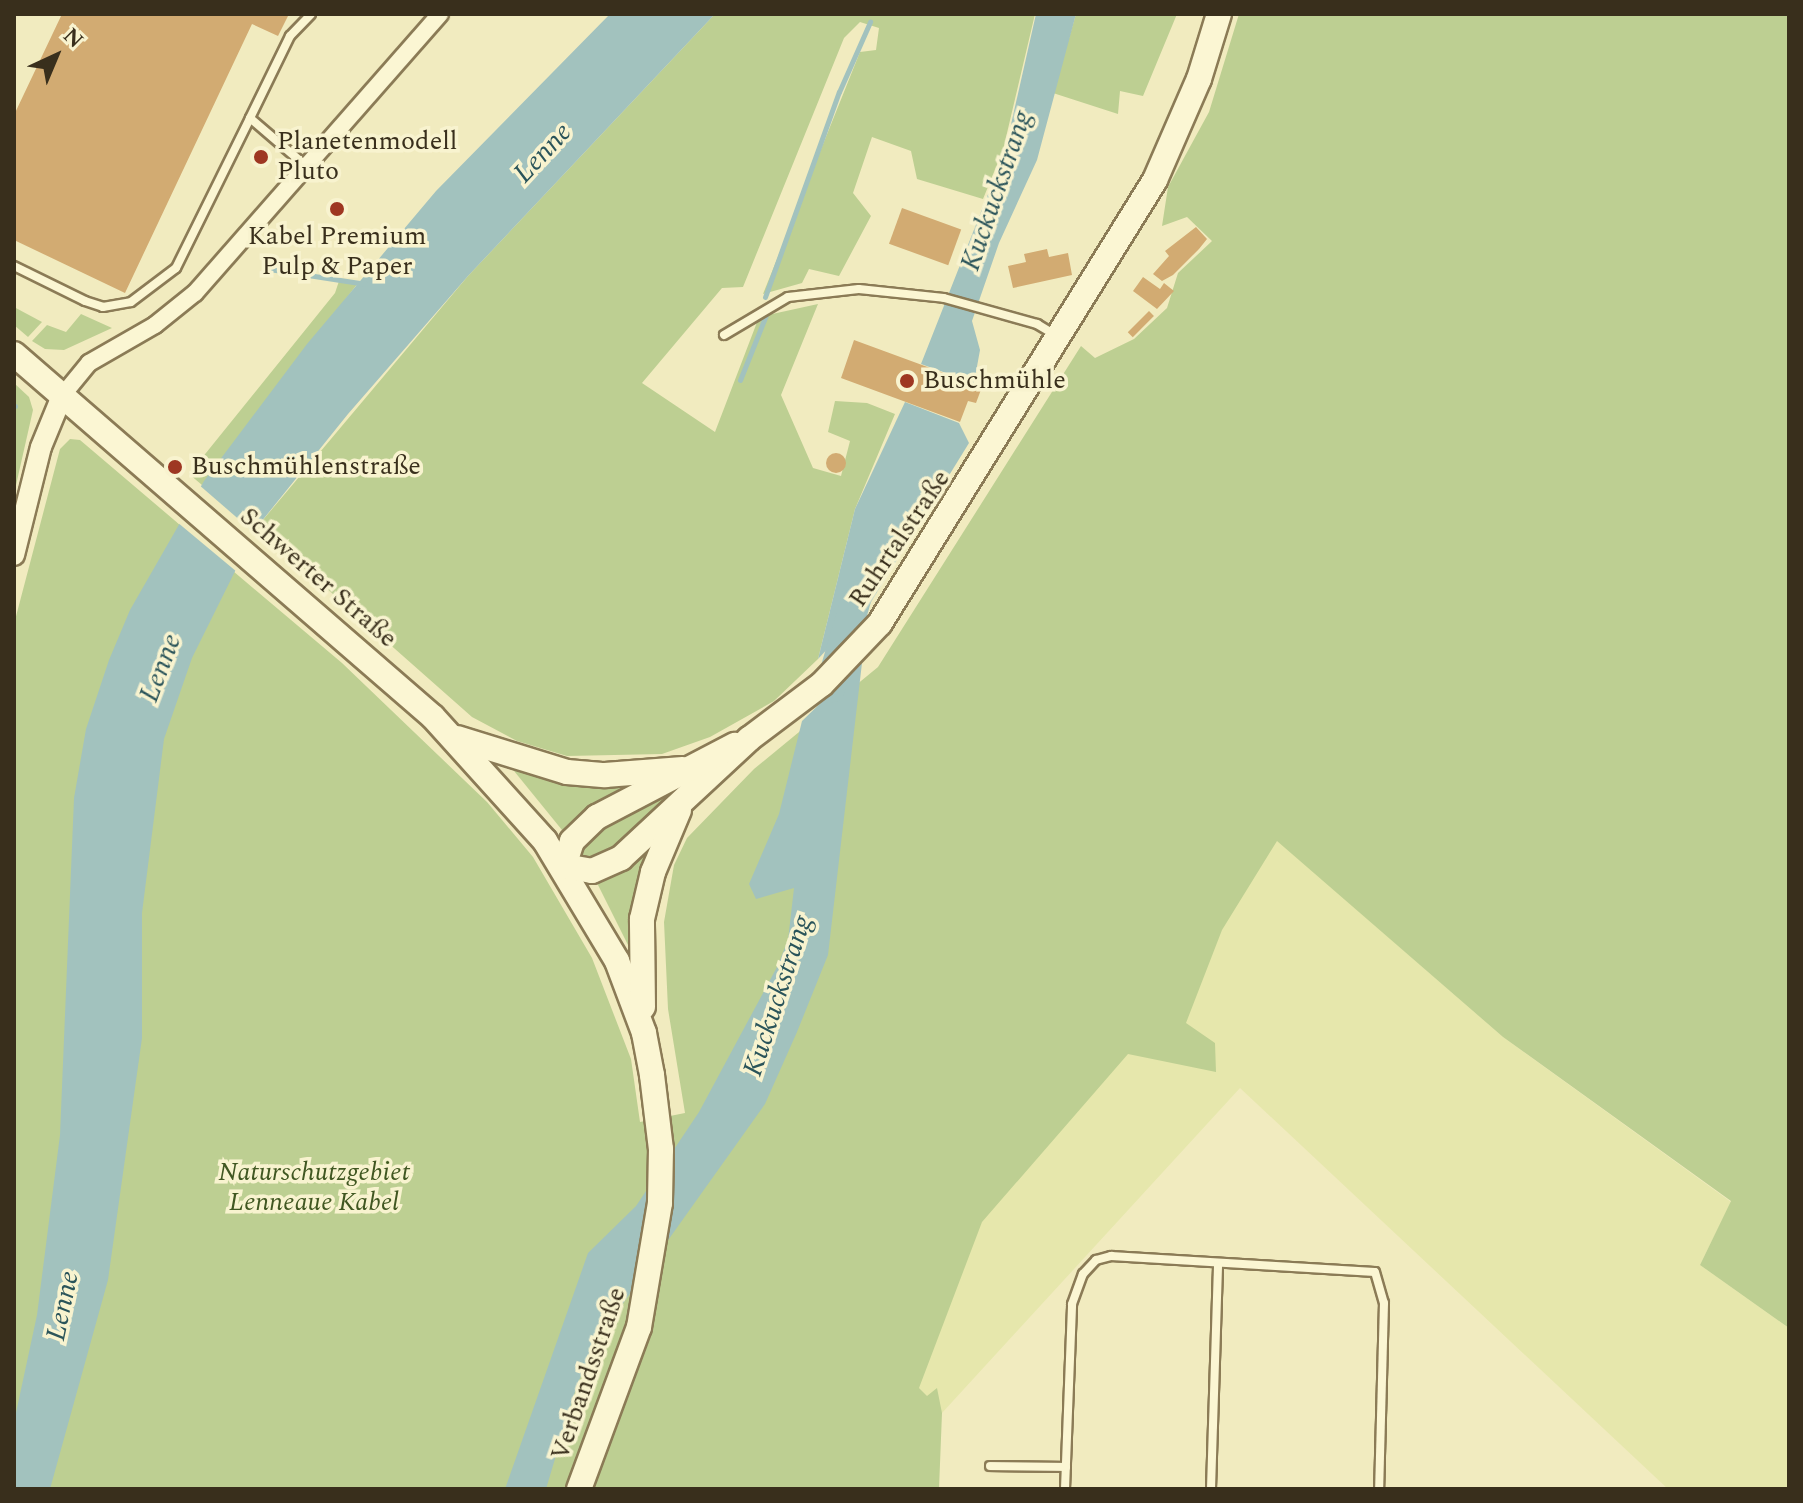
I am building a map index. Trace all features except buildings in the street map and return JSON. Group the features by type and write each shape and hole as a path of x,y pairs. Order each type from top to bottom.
{"main road":[{"name":"Ruhrtalstraße","path":"749,739 612,864 592,871 564,866 572,841 586,825 683,769 749,739 779,719 822,684 880,623 1061,338 1179,131 1219,14"},
{"name":"Schwerter Straße","path":"14,354 356,647 451,735 564,866"},
{"path":"451,735 567,772 634,775 683,769"},
{"path":"644,1033 642,919 653,872 684,801"},
{"name":"Verbandsstraße","path":"564,866 617,961 644,1033 661,1149 660,1203 647,1298 629,1360 579,1489"}],"street":[{"path":"14,555 41,447 62,396 89,363 155,325 195,293 440,14"}],"lane":[{"path":"14,266 103,307 131,302 176,268 290,36 311,14"},
{"path":"250,118 306,167"},
{"path":"724,335 780,301 826,290 877,289 944,298 1037,324 1061,338"},
{"path":"1065,1489 1072,1304 1083,1274 1096,1260 1111,1256 1363,1268 1381,1281 1379,1489"},
{"path":"1211,1489 1218,1263"},
{"path":"990,1466 1066,1467"}],"green space":[{"path":"715,14 1035,14 1003,150 983,199 917,179 911,151 872,137 853,193 871,216 839,276 809,269 802,283 763,294 860,52 876,50 879,28 860,22 844,38 743,287 722,288 642,383 715,432 759,317 818,304 781,395 813,468 841,476 850,441 828,432 835,401 867,403 895,414 855,509 818,659 774,701 710,737 662,754 567,756 517,741 472,717 257,527 468,276"},
{"path":"1076,14 1177,14 1143,96 1120,91 1118,114 1053,93"},
{"name":"Naturschutzgebiet Lenneaue Kabel","path":"1239,14 1789,14 1789,1328 1700,1265 1731,1201 1503,1037 1277,841 1222,930 1186,1023 1215,1043 1216,1072 1128,1054 982,1222 919,1388 927,1396 937,1388 942,1413 939,1489 14,1489 14,624 60,449 70,439 80,440 180,525 174,537 227,582 233,571 342,663 487,802 533,857 592,958 631,1059 640,1122 685,1113 668,1009 664,922 674,865 687,838 754,769 878,667 1081,346 1095,358 1134,339 1167,308 1178,273 1212,241 1187,217 1162,226 1168,187 1209,112"},
{"path":"339,281 358,283 202,485 189,474 335,293"},
{"path":"14,307 42,322 28,337 14,325"},
{"path":"81,314 112,328 64,350 45,349 32,341 47,325 66,332"},
{"path":"14,383 29,397 33,410 14,494"},
{"path":"510,766 640,784 562,830"},
{"path":"689,783 599,861 583,858 580,851 596,824"},
{"path":"1272,836 1503,1037 1731,1202 1700,1265 1789,1328 1789,1489 1668,1489 1240,1088 942,1413 916,1385 973,1235 1008,1181"},
{"path":"653,839 632,949 630,949 595,879"}],"water":[{"name":"Lenne","path":"610,14 715,14 468,276 348,414 257,527 192,658 164,739 142,913 142,1038 108,1280 50,1489 14,1489 14,1422 37,1315 60,1135 74,798 86,729 109,660 130,610 204,481 307,344 436,191"},
{"path":"1036,14 1076,14 1037,160 999,243 972,321 980,350 974,383 921,364 1005,151"},
{"path":"905,402 959,423 969,443 871,602 818,659 855,509"},
{"path":"862,663 828,955 797,1032 765,1104 597,1340 577,1385 546,1489 505,1489 588,1253 636,1206 699,1112 777,967 788,940 794,888 756,899 749,884 779,814 802,721"}],"pier":[{"path":"198,484 257,535 237,572 177,522"}],"waterway":[{"path":"765,297 839,92 870,22"},
{"path":"269,269 366,284"},
{"path":"740,380 766,315"},
{"name":"Kuckuckstrang","path":"830,688 857,596"}],"place":[{"name":"Planetenmodell Pluto","path":"261,157"},
{"name":"Kabel Premium Pulp & Paper","path":"337,209"},
{"name":"Buschmühle","path":"907,381"},
{"name":"Buschmühlenstraße","path":"175,467"}]}
